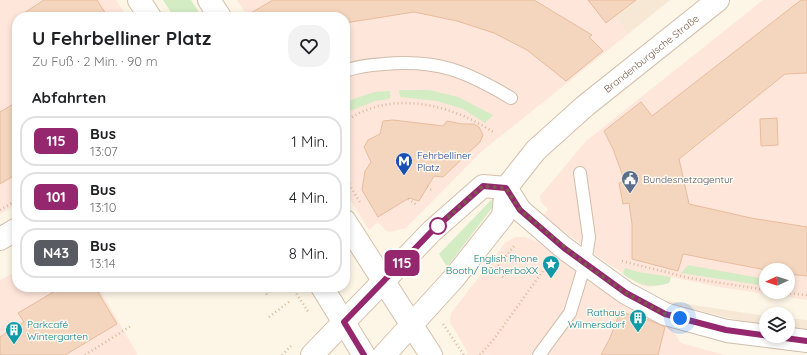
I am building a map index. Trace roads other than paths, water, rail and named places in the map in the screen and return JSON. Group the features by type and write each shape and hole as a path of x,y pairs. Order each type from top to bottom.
{"main road":[{"path":"139,0 147,12"},
{"path":"209,0 217,12"},
{"name":"Brandenburgische Straße","path":"506,188 536,150 585,106 718,0"},
{"path":"312,355 432,231 483,186 506,188"},
{"path":"506,188 520,210 585,264 626,293 665,314 726,330 807,341"},
{"path":"384,355 454,278 503,216 506,188"},
{"path":"350,229 431,355"},
{"path":"0,239 12,232"},
{"path":"325,292 364,355"}],"lane":[{"path":"350,68 358,66 410,62 449,68 481,80 511,98"},
{"path":"539,355 570,312 585,264 589,242 580,173"}],"place":[{"name":"Fehrbelliner Platz","path":"404,176"},
{"name":"Bundesnetzagentur","path":"630,194"},
{"name":"English Phone Booth/ BücherboXX","path":"551,279"},
{"name":"Rathaus Wilmersdorf","path":"638,333"},
{"name":"Parkcafé Wintergarten","path":"14,345"}]}
